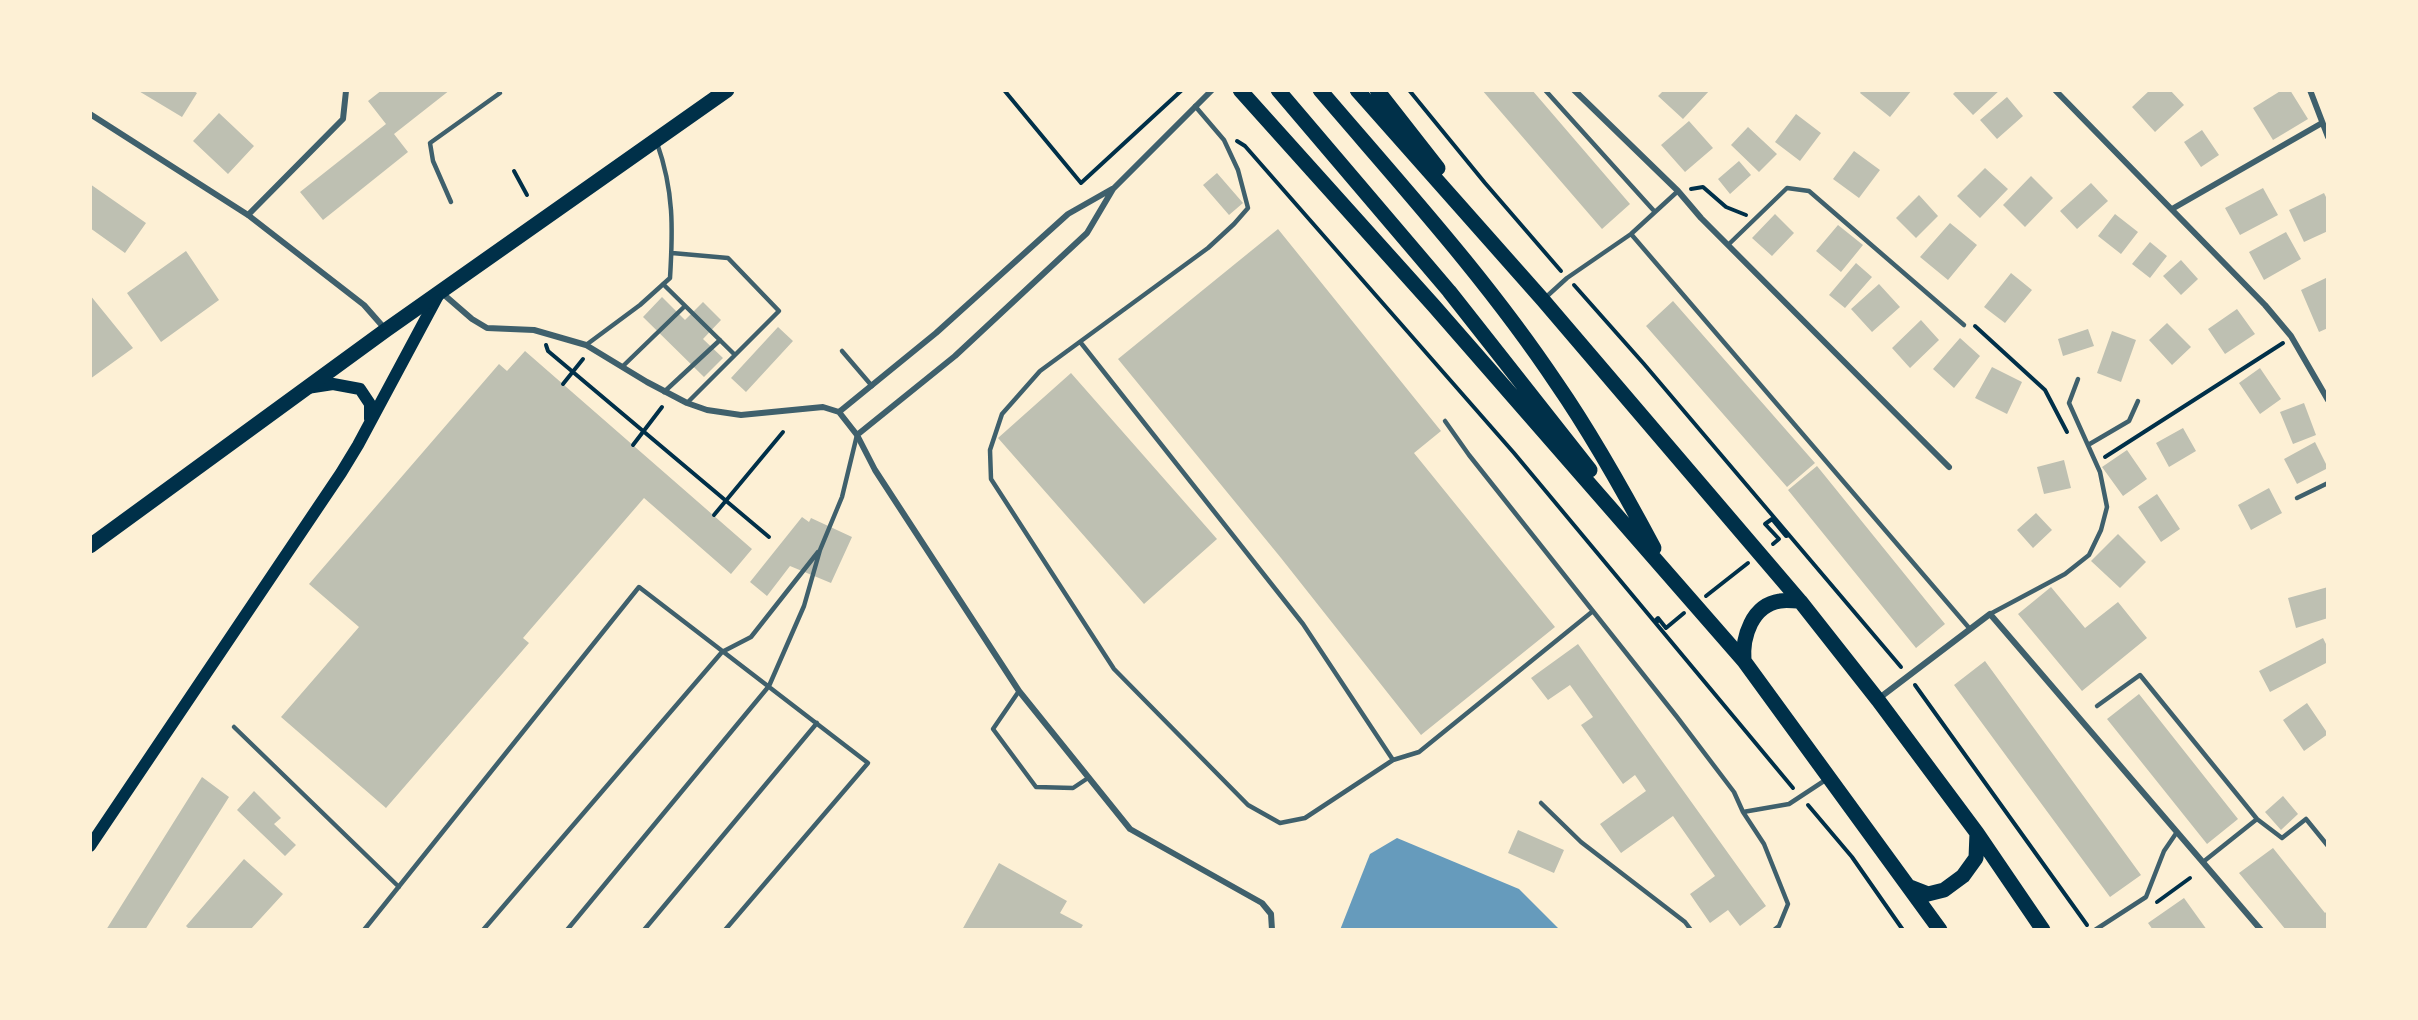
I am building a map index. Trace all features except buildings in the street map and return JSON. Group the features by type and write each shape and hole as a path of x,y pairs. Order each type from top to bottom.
{"main road":[{"path":"94,543 386,330 727,90"},
{"path":"1240,90 1434,306 1744,661 1940,930"},
{"path":"1278,90 1449,291 1531,393 1667,572"},
{"path":"1320,90 1470,266 1558,384 1611,468 1667,572"},
{"path":"1357,90 1543,300 1800,601 1878,699 1977,833 2043,930"},
{"path":"1377,90 1543,300"},
{"path":"90,846 341,473 441,291"},
{"path":"306,388 333,384 360,389 370,404 371,414 368,427"},
{"path":"1744,661 1743,646 1747,629 1761,611 1778,601 1800,601"},
{"path":"1910,887 1928,894 1944,890 1963,876 1976,858 1977,833"}],"street":[{"path":"248,215 343,119 345,90"},
{"path":"857,435 954,356 1087,234 1113,189 1212,90"},
{"path":"1574,90 1678,191 1701,218 1949,467"},
{"path":"2055,90 2265,305 2291,336 2328,400"},
{"path":"2310,90 2328,137"},
{"path":"90,114 248,215 364,305 386,330"},
{"path":"2172,209 2322,123"},
{"path":"839,412 936,333 1068,214 1113,189"},
{"path":"441,291 472,319 487,328 534,330 586,345 664,392 707,410 741,415 823,407 839,412 857,435 875,470 1019,691 1130,829 1262,903 1271,914 1272,930"},
{"path":"1878,699 1990,614 2260,930"}],"lane":[{"path":"1545,90 1655,212"},
{"path":"450,202 433,161 430,143 500,93"},
{"path":"1195,106 1224,140 1239,170 1248,208 1208,248 1040,371 1002,414 990,450 991,478 1114,669 1248,806 1280,823 1305,818 1392,760 1419,752 1593,611"},
{"path":"586,345 640,305 670,279 673,228 667,172 656,141"},
{"path":"1729,244 1787,188 1809,191 1964,325"},
{"path":"1543,300 1568,278 1631,234 1678,191"},
{"path":"1631,234 1970,629"},
{"path":"672,253 728,258 779,311 687,403"},
{"path":"663,284 735,355"},
{"path":"622,367 686,306"},
{"path":"664,392 720,340"},
{"path":"1081,343 1303,624 1392,760"},
{"path":"842,351 872,386"},
{"path":"1990,614 2065,574 2090,555 2101,530 2108,507 2100,472 2069,403 2078,379"},
{"path":"2088,445 2129,421 2138,401"},
{"path":"1445,421 1469,455 1734,792 1743,812 1764,844 1788,904 1780,928 1774,930"},
{"path":"567,930 769,686 804,606 820,550 842,497 857,435"},
{"path":"2297,498 2328,483"},
{"path":"483,930 722,651 752,637 820,550"},
{"path":"364,930 639,587 868,763 725,930"},
{"path":"2097,706 2140,675 2257,819 2282,838 2307,819 2328,846"},
{"path":"1019,691 993,729 1036,787 1073,788 1088,778"},
{"path":"644,930 817,723"},
{"path":"234,727 399,887"},
{"path":"1743,812 1789,804 1829,777"},
{"path":"1541,803 1581,842 1685,922 1690,930"},
{"path":"2203,862 2257,819"},
{"path":"2093,930 2146,897 2164,850 2177,832"}],"path":[{"path":"1004,90 1081,183 1182,90"},
{"path":"1409,90 1485,183 1644,364 1908,675 2093,930"},
{"path":"1224,140 1235,141 1245,146 1514,453 1852,857 1903,930"},
{"path":"514,171 527,195"},
{"path":"1678,191 1703,187 1726,207 1750,217"},
{"path":"1974,325 2045,390 2071,439"},
{"path":"543,333 548,351 769,537"},
{"path":"2104,458 2291,336"},
{"path":"563,384 583,359"},
{"path":"633,445 662,407"},
{"path":"714,515 783,432"},
{"path":"1769,547 1779,539 1765,524 1772,519 1786,537 1789,535"},
{"path":"1703,598 1750,561"},
{"path":"1667,637 1668,635 1656,620 1658,618 1666,628 1684,613"}],"water":[{"path":"1397,838 1519,889 1560,930 1340,930 1370,854"}]}
